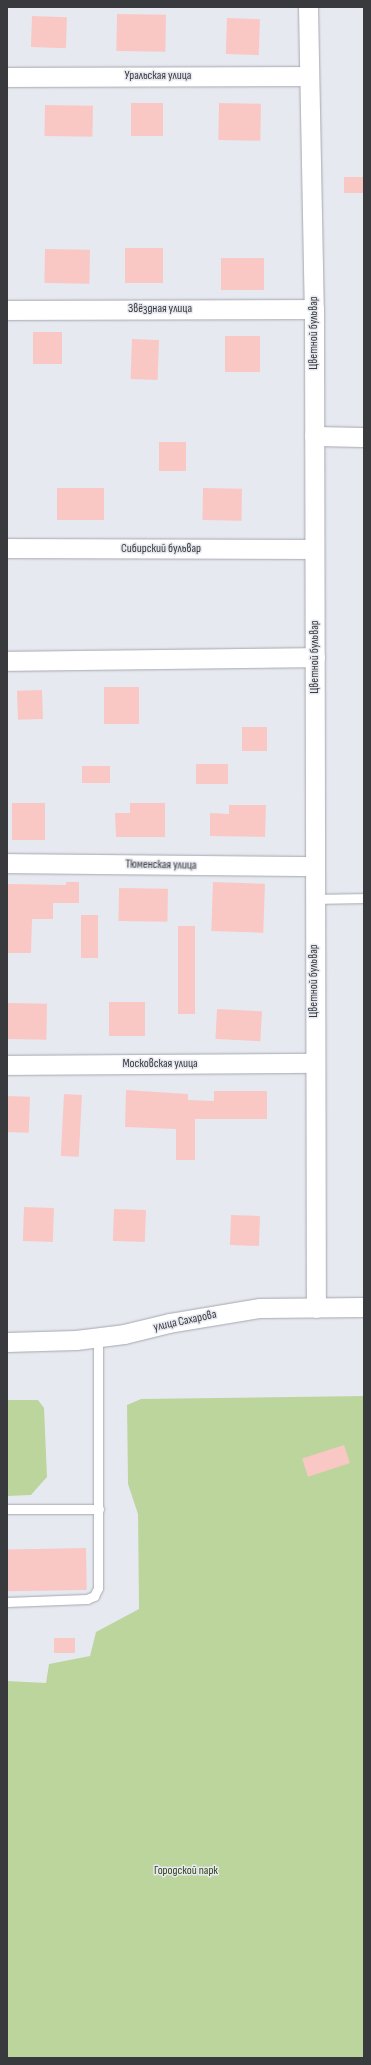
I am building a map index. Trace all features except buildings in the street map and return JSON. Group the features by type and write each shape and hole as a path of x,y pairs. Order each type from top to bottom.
{"street":[{"name":"Цветной бульвар","path":"308,7 314,309 314,1063 316,1308"},
{"name":"Уральская улица","path":"7,77 309,76"},
{"name":"Звёздная улица","path":"7,310 314,309"},
{"path":"314,436 364,437"},
{"name":"Сибирский бульвар","path":"7,548 314,549"},
{"path":"7,661 315,657"},
{"name":"Тюменская улица","path":"7,863 315,866"},
{"name":"Московская улица","path":"7,1065 314,1063"},
{"name":"улица Сахарова","path":"7,1342 98,1337 228,1312 260,1308 364,1308"}],"lane":[{"path":"315,899 364,898"},
{"path":"7,1602 87,1600 94,1596 100,1581 98,1337"},
{"path":"7,1509 99,1509"}],"green space":[{"name":"Городской парк","path":"364,1396 364,2058 7,2058 7,1681 46,1683 49,1664 90,1656 96,1632 139,1609 138,1514 128,1484 127,1405 141,1399"},
{"path":"7,1400 38,1400 44,1408 47,1477 31,1495 7,1496"}]}
